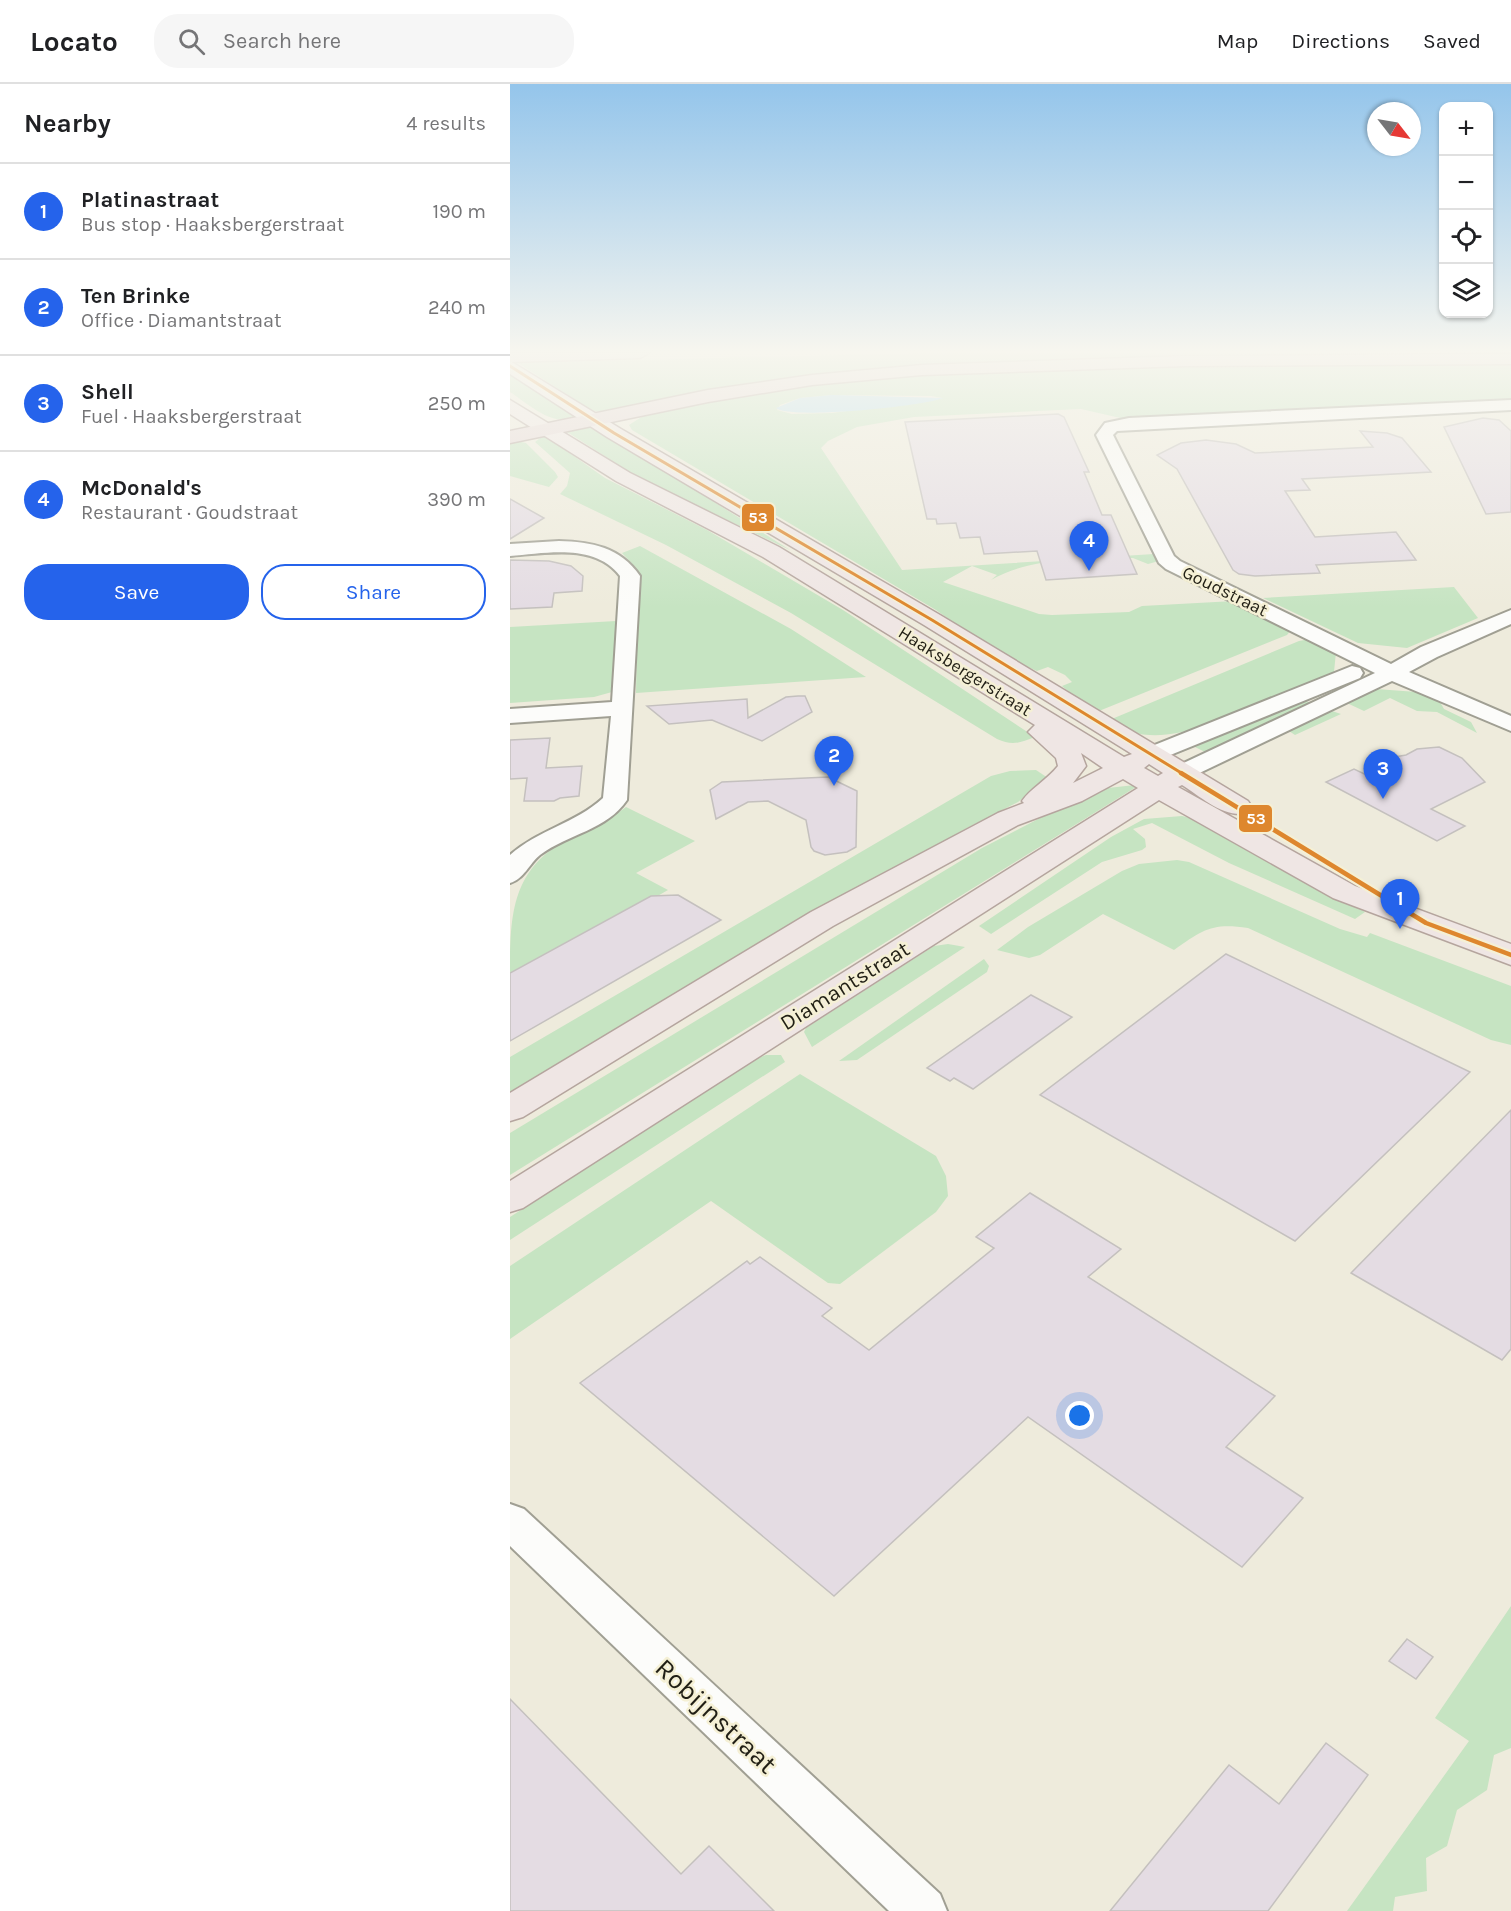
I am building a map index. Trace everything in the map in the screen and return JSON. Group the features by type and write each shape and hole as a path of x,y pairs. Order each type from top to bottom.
{"main road":[{"name":"Haaksbergerstraat","path":"563,438 623,477 732,530 875,614 1123,768 1170,780 1344,892 1511,955"},
{"name":"Haaksbergerstraat","path":"625,438 906,605 1150,755 1170,780"},
{"path":"510,1108 822,919 1008,819 1057,786 1072,766 1068,755 1058,743 936,664 922,644"},
{"path":"1008,819 1071,795 1150,755"},
{"name":"Diamantstraat","path":"510,1199 1170,780"}],"street":[{"name":"Goudstraat","path":"1106,438 1166,559 1184,571 1385,669"},
{"path":"510,550 586,549 608,554 625,566 630,576 623,708 615,800 601,814 537,844 516,863 510,875"},
{"path":"1170,780 1385,669 1511,616"},
{"path":"1150,755 1335,678 1385,669 1511,724"},
{"path":"510,716 623,708"},
{"name":"Robijnstraat","path":"510,1521 922,1911"}],"green space":[{"path":"540,438 549,438 605,478 707,530 843,610 1035,737 1016,743 997,739 791,613 666,545 560,494 567,486 570,473 535,442"},
{"path":"577,438 614,438 790,550 639,478"},
{"path":"646,438 834,438 821,448 902,570 1154,554 1159,561 1148,564 1133,558 1042,563 1007,572 991,580 997,575 972,566 943,582 1039,614 1129,612 1142,606 1234,601 1291,630 1287,635 1094,713 1062,686 1072,682 1065,675 1048,667 1037,671 998,654 936,610"},
{"path":"510,442 526,443 555,472 558,477 549,487 510,476"},
{"path":"640,546 791,629 866,677 636,693 638,578 636,568 622,553"},
{"path":"1454,587 1478,618 1407,648 1358,643 1263,598"},
{"path":"616,621 612,692 594,697 510,703 510,627"},
{"path":"1310,639 1336,652 1334,672 1230,715 1178,733 1142,734 1125,730 1107,721 1299,641"},
{"path":"1376,689 1417,692 1440,702 1444,709 1471,722 1477,733 1437,712 1417,711 1390,698 1364,711 1349,704 1348,702"},
{"path":"1301,700 1317,704 1207,753 1193,746"},
{"path":"1329,710 1341,714 1295,735 1286,729"},
{"path":"1036,770 1048,778 1018,802 965,829 510,1094 510,1057 991,776 1010,771"},
{"path":"1135,785 1136,787 1096,812 510,1175 510,1133 982,848 1077,799 1108,788"},
{"path":"626,807 695,841 636,873 668,890 512,979 510,977 510,956 513,916 523,882 533,867 547,853"},
{"path":"1182,816 1203,821 1365,912 1355,919 1229,863 1152,823 1133,829 1145,839 1146,847 1142,850 1102,862 991,934 979,926 1111,837 1144,819"},
{"path":"1177,860 1189,862 1340,929 1367,937 1370,933 1511,986 1511,1045 1491,1040 1248,928 1225,926 1209,929 1174,950 1103,914 1040,955 1029,958 997,950 1028,927 1122,871 1139,864"},
{"path":"948,944 965,947 812,1047 804,1032 806,1028 934,946"},
{"path":"984,959 989,966 987,972 857,1060 839,1061"},
{"path":"766,1055 781,1055 785,1062 510,1240 510,1217 756,1059"},
{"path":"800,1074 936,1156 946,1176 948,1196 936,1212 840,1284 828,1283 711,1201 510,1339 510,1266"},
{"path":"1511,1606 1511,1748 1494,1755 1487,1790 1457,1810 1447,1846 1426,1858 1427,1891 1395,1897 1393,1911 1347,1911 1469,1741 1435,1718"}],"building":[{"path":"909,438 1074,438 1089,472 1084,472 1102,515 1111,515 1137,574 1046,580 1037,551 984,554 980,537 960,538 956,523 937,524 936,519 927,519"},
{"path":"1366,438 1402,438 1431,472 1302,479 1310,490 1285,491 1315,537 1396,532 1416,560 1316,565 1320,573 1255,576 1239,574 1233,570 1177,469 1157,455 1181,443 1206,440 1236,444 1255,453 1373,447"},
{"path":"1449,438 1511,438 1511,512 1486,514"},
{"path":"510,499 544,518 510,539"},
{"path":"510,560 549,561 571,566 583,576 582,591 554,593 552,607 510,609"},
{"path":"805,696 812,712 762,741 712,720 669,724 647,706 747,699 748,718 786,697"},
{"path":"550,738 546,768 582,766 579,796 554,801 524,801 527,778 510,779 510,740"},
{"path":"1439,747 1462,758 1485,782 1431,809 1465,826 1437,841 1326,782 1354,769 1373,778 1389,758 1406,755 1417,749"},
{"path":"828,777 857,791 856,847 847,852 825,855 814,851 811,847 806,820 768,801 748,802 716,819 710,790 722,782"},
{"path":"678,895 721,920 510,1041 510,973 651,896"},
{"path":"1226,954 1470,1072 1295,1241 1040,1095"},
{"path":"1031,995 1072,1017 973,1089 954,1078 950,1081 927,1068"},
{"path":"1511,1110 1511,1349 1502,1360 1351,1273"},
{"path":"1030,1193 1121,1249 1088,1277 1275,1396 1226,1447 1303,1498 1242,1567 1028,1417 834,1596 580,1383 747,1261 750,1264 760,1257 832,1308 822,1316 869,1350 994,1248 976,1237"},
{"path":"1407,1639 1433,1657 1416,1679 1389,1661"},
{"path":"510,1699 681,1874 709,1846 774,1911 510,1911"},
{"path":"1326,1743 1368,1775 1268,1911 1110,1911 1229,1765 1279,1804"}],"transit line":[{"name":"53","path":"623,438 932,620 1426,923 1511,955"}],"place":[{"name":"McDonald's","path":"1089,571"},
{"name":"Ten Brinke","path":"834,786"},
{"name":"Shell","path":"1383,799"},
{"name":"Platinastraat","path":"1400,929"}]}
